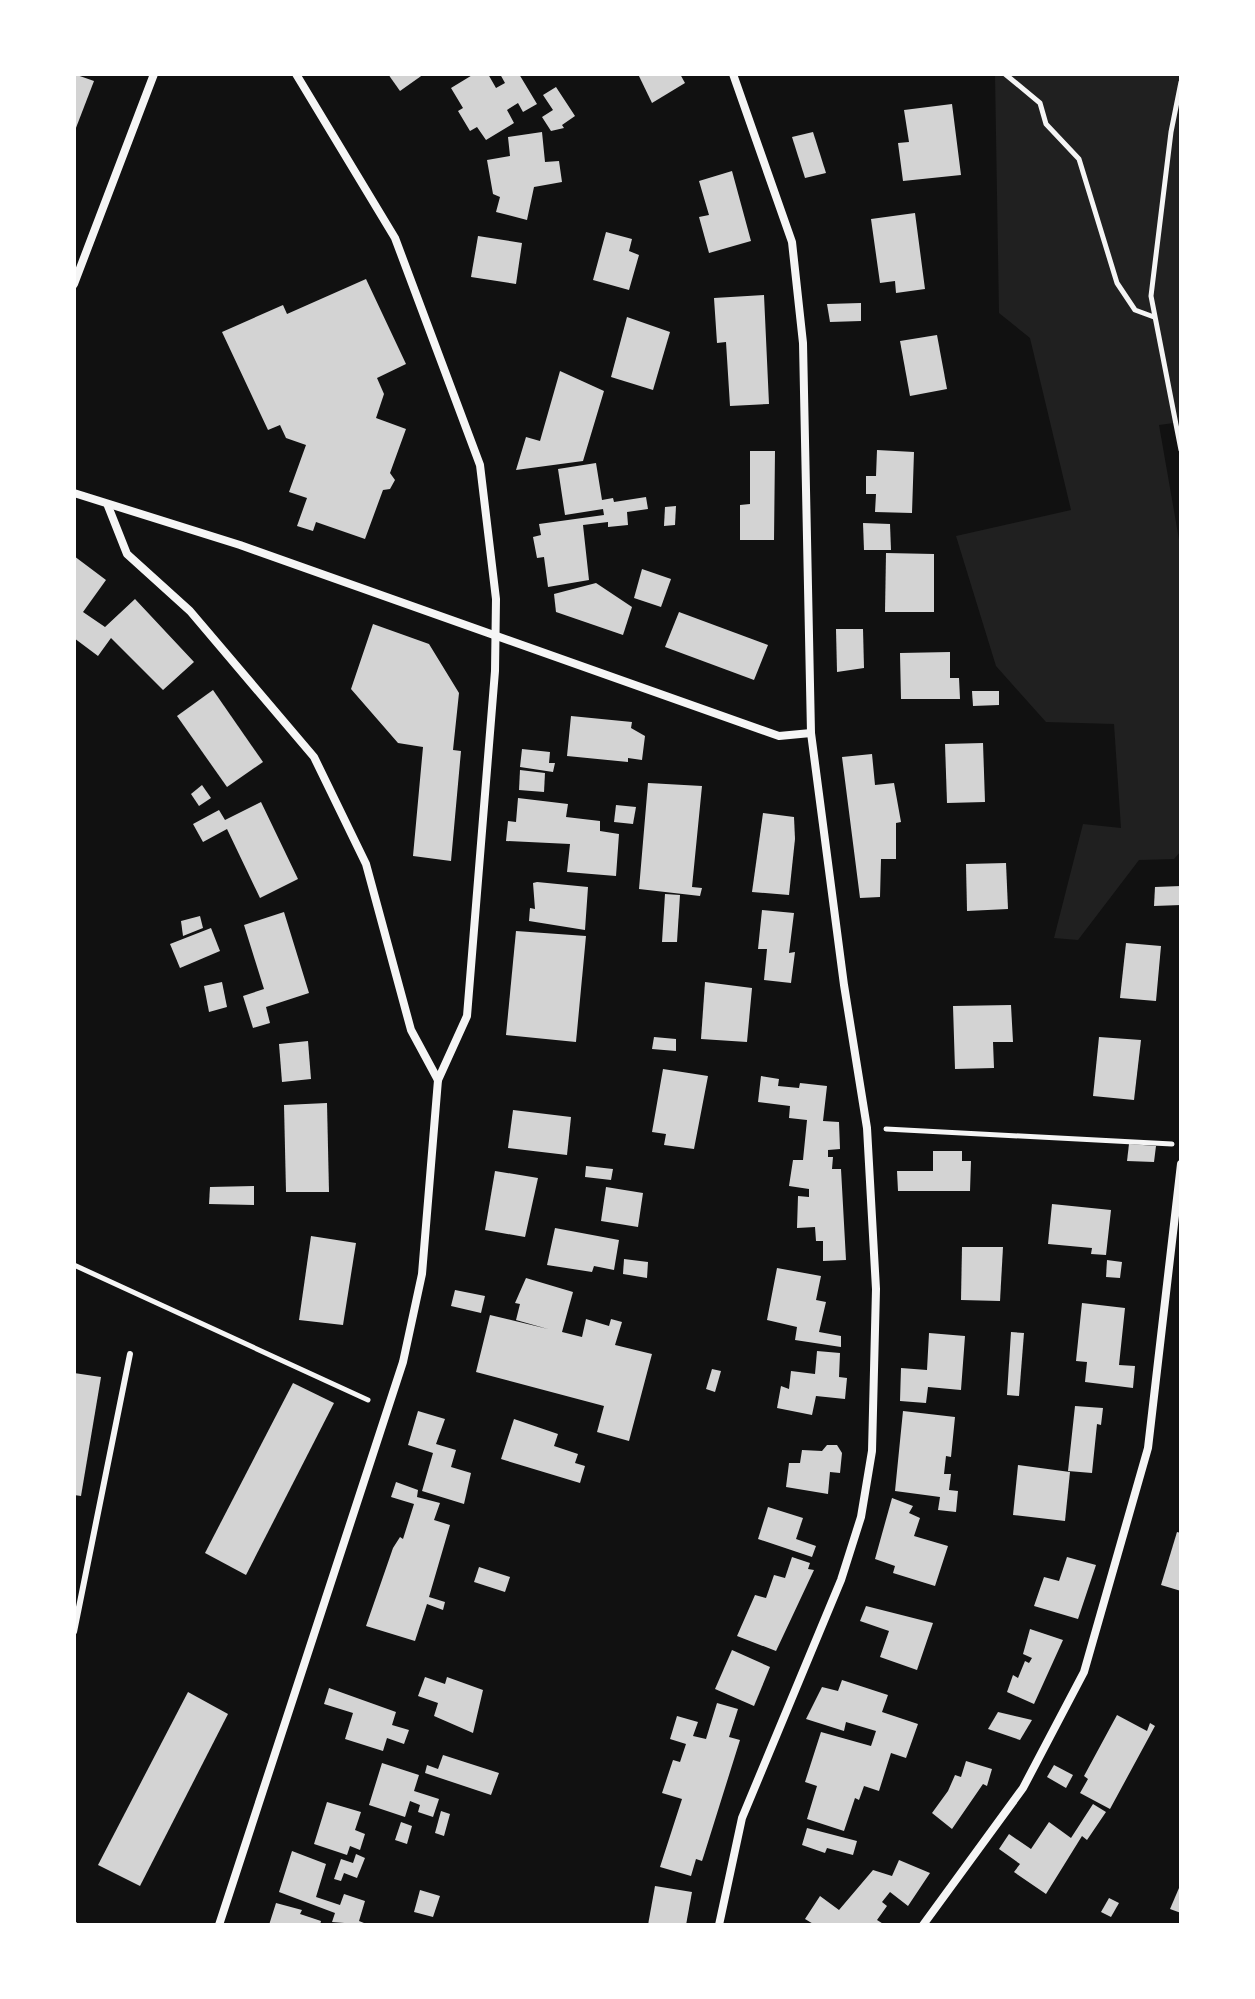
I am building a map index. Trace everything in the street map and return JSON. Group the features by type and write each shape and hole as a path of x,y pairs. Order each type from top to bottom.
{"street":[{"path":"74,284 154,74"},
{"path":"219,1925 389,1410 422,1274 438,1080 467,1016 496,635 496,599 480,465 395,238 296,74"},
{"path":"719,1925 742,1818 841,1580 861,1517 872,1451 876,1289 867,1128 844,985 811,733 803,343 792,242 733,74"},
{"path":"74,493 240,545 779,736 811,733"},
{"path":"108,506 127,554 190,611 314,757 366,864 411,1030 438,1080"},
{"path":"923,1925 1023,1788 1084,1672 1148,1448 1181,1164"}],"lane":[{"path":"74,1632 130,1354"}],"path":[{"path":"1005,74 1040,103 1046,124 1079,159 1086,192 1117,283 1135,310 1155,318"},
{"path":"1181,82 1171,132 1151,296 1181,450"},
{"path":"867,1128 1181,1145"},
{"path":"74,1265 389,1410"}],"shaded area":[{"path":"995,74 1181,74 1181,422 1159,425 1181,551 1181,851 1174,859 1139,860 1078,940 1054,938 1083,824 1121,828 1114,724 1046,722 996,666 956,536 1071,510 1030,338 999,313"}],"building":[{"path":"74,74 94,81 74,133"},
{"path":"388,74 424,74 400,91"},
{"path":"474,74 488,74 496,88 505,83 500,74 519,74 537,104 523,112 518,103 507,110 514,123 486,140 477,127 470,131 458,111 463,108 451,88"},
{"path":"638,74 680,74 685,83 652,103"},
{"path":"556,87 575,116 562,125 564,128 551,131 542,117 553,110 543,95"},
{"path":"952,104 961,175 903,181 898,143 909,142 904,110"},
{"path":"542,132 545,162 559,161 562,182 534,187 527,220 496,212 500,197 493,194 487,160 510,156 508,137"},
{"path":"813,132 826,173 805,178 792,137"},
{"path":"732,171 751,241 709,253 699,217 709,215 699,181"},
{"path":"915,213 925,289 896,293 895,281 880,283 871,219"},
{"path":"606,232 632,239 629,251 639,255 629,290 593,280"},
{"path":"478,236 522,243 516,284 471,277"},
{"path":"366,279 406,364 377,378 384,394 376,418 406,429 390,473 395,480 390,489 383,490 365,539 316,522 313,531 297,526 307,498 289,492 306,445 286,438 280,425 268,430 222,332 283,305 287,314"},
{"path":"764,295 769,404 730,406 726,342 717,343 714,298"},
{"path":"861,303 861,321 830,322 827,304"},
{"path":"627,317 670,332 653,390 611,377"},
{"path":"937,335 947,389 910,396 900,341"},
{"path":"560,371 604,391 583,461 516,470 526,437 540,441"},
{"path":"877,450 914,452 912,513 875,512 876,494 866,494 866,476 876,476"},
{"path":"750,451 775,451 774,540 740,540 740,505 750,504"},
{"path":"596,463 602,500 613,498 614,502 646,497 648,509 627,512 628,525 608,527 608,522 583,525 589,580 548,587 544,557 537,558 533,537 541,535 539,524 604,515 603,509 565,515 558,469"},
{"path":"676,506 675,525 664,526 665,507"},
{"path":"863,523 890,524 891,550 864,550"},
{"path":"886,553 934,554 934,612 885,612"},
{"path":"74,556 106,580 83,612 105,627 135,599 194,662 163,690 111,638 98,656 74,638"},
{"path":"642,569 671,579 661,607 634,598"},
{"path":"596,583 632,607 623,635 556,612 554,594"},
{"path":"679,612 768,645 754,680 665,647"},
{"path":"373,624 429,644 459,693 453,750 461,751 451,861 413,856 423,747 398,743 351,689"},
{"path":"836,629 863,629 864,668 837,672"},
{"path":"950,652 950,678 959,678 960,699 901,699 900,653"},
{"path":"213,690 263,762 227,787 177,716"},
{"path":"972,691 999,691 999,705 973,706"},
{"path":"571,716 632,722 631,728 645,736 642,760 628,758 628,762 567,756"},
{"path":"983,743 985,802 947,803 945,744"},
{"path":"522,749 550,752 549,763 555,763 553,772 520,767"},
{"path":"872,754 875,785 894,783 901,822 896,823 896,859 881,859 880,897 860,898 842,757"},
{"path":"520,770 545,773 544,792 519,790"},
{"path":"648,783 702,786 692,887 702,888 700,896 639,889"},
{"path":"202,785 211,798 199,806 191,794"},
{"path":"518,798 568,804 566,817 600,821 600,831 619,834 616,876 567,872 570,844 506,841 508,821 516,822"},
{"path":"261,802 298,879 260,898 227,829 203,842 193,824 219,810 225,820"},
{"path":"616,805 636,807 633,824 614,822"},
{"path":"763,813 794,817 795,839 789,895 752,892"},
{"path":"1006,863 1008,909 967,911 966,864"},
{"path":"533,883 588,887 585,930 529,921 530,908 535,909"},
{"path":"1181,886 1181,905 1154,906 1155,887"},
{"path":"665,894 680,895 677,942 662,942"},
{"path":"762,910 794,913 789,953 795,952 791,983 764,980 767,949 758,949"},
{"path":"284,912 309,993 266,1007 270,1023 253,1028 243,996 264,989 244,925"},
{"path":"200,916 203,928 183,936 181,921"},
{"path":"211,928 220,951 180,968 170,944"},
{"path":"516,931 586,936 576,1042 506,1035"},
{"path":"1126,943 1161,946 1156,1001 1120,998"},
{"path":"222,982 227,1007 209,1012 204,986"},
{"path":"705,982 752,988 747,1042 701,1039"},
{"path":"1011,1005 1013,1042 993,1042 994,1068 955,1069 953,1006"},
{"path":"654,1037 676,1039 676,1051 652,1049"},
{"path":"1099,1037 1141,1040 1134,1100 1093,1096"},
{"path":"308,1041 311,1079 282,1082 279,1044"},
{"path":"663,1069 708,1076 694,1149 664,1145 666,1134 652,1132"},
{"path":"761,1076 779,1079 778,1086 799,1088 800,1083 827,1086 823,1121 839,1122 840,1149 828,1150 828,1157 833,1157 832,1169 841,1169 846,1260 823,1261 823,1241 816,1241 815,1227 797,1228 798,1196 809,1197 809,1189 789,1186 793,1160 803,1160 807,1120 789,1118 790,1106 758,1102"},
{"path":"327,1103 329,1192 286,1192 284,1105"},
{"path":"513,1110 571,1117 567,1155 508,1148"},
{"path":"1129,1144 1156,1146 1154,1162 1127,1161"},
{"path":"933,1151 962,1151 962,1161 971,1161 970,1191 898,1191 897,1171 933,1171"},
{"path":"586,1166 613,1169 611,1180 585,1177"},
{"path":"495,1171 538,1178 525,1237 485,1230"},
{"path":"254,1186 254,1205 209,1204 210,1187"},
{"path":"606,1187 643,1193 638,1227 601,1221"},
{"path":"1052,1204 1111,1210 1106,1255 1091,1254 1092,1248 1048,1244"},
{"path":"555,1228 619,1240 614,1270 594,1266 592,1272 547,1265"},
{"path":"311,1236 356,1243 343,1325 299,1320"},
{"path":"962,1247 1003,1247 1000,1301 961,1300"},
{"path":"624,1259 648,1262 647,1278 623,1274"},
{"path":"1107,1260 1122,1262 1120,1278 1106,1277"},
{"path":"777,1268 821,1276 816,1300 826,1302 819,1332 841,1336 841,1347 795,1340 797,1327 767,1320"},
{"path":"526,1278 573,1292 562,1332 582,1337 586,1319 609,1326 611,1319 622,1322 615,1345 652,1354 629,1441 597,1432 604,1406 476,1372 490,1315 548,1329 516,1320 520,1304 515,1303"},
{"path":"455,1290 485,1296 481,1313 451,1306"},
{"path":"1082,1303 1125,1308 1119,1365 1135,1366 1133,1388 1085,1382 1087,1362 1076,1361"},
{"path":"1011,1332 1024,1333 1019,1396 1007,1395"},
{"path":"929,1333 965,1336 961,1390 928,1387 926,1403 900,1401 901,1368 927,1370"},
{"path":"817,1351 840,1353 839,1377 847,1378 845,1399 816,1396 812,1415 777,1408 781,1386 789,1389 791,1371 815,1374"},
{"path":"712,1369 721,1371 715,1392 706,1389"},
{"path":"74,1373 101,1377 81,1496 74,1495"},
{"path":"293,1383 334,1403 246,1575 205,1553"},
{"path":"1075,1406 1103,1408 1101,1425 1097,1424 1092,1473 1068,1471"},
{"path":"418,1411 445,1419 436,1444 456,1450 451,1467 471,1473 464,1504 422,1491 433,1453 408,1445"},
{"path":"903,1411 955,1417 951,1457 946,1456 944,1474 951,1474 949,1490 958,1491 956,1512 938,1510 940,1497 895,1491"},
{"path":"514,1419 558,1434 554,1446 578,1454 575,1463 585,1466 580,1483 501,1459"},
{"path":"827,1445 837,1445 842,1453 840,1473 830,1472 828,1494 786,1487 789,1463 800,1463 802,1450 822,1451"},
{"path":"1018,1465 1070,1472 1065,1521 1013,1515"},
{"path":"396,1482 418,1490 417,1497 440,1503 434,1520 450,1525 429,1597 445,1602 443,1610 427,1604 415,1641 366,1626 393,1548 400,1537 403,1539 414,1504 391,1497"},
{"path":"892,1498 913,1506 909,1513 920,1518 914,1536 948,1546 935,1586 893,1573 895,1566 875,1559"},
{"path":"768,1507 803,1518 796,1539 816,1546 812,1557 758,1539"},
{"path":"1177,1532 1181,1533 1181,1591 1161,1585"},
{"path":"792,1557 810,1563 808,1569 814,1570 776,1651 737,1636 755,1595 766,1598 774,1575 785,1578"},
{"path":"1067,1557 1096,1565 1078,1619 1034,1606 1044,1577 1059,1581"},
{"path":"479,1567 510,1577 505,1592 474,1582"},
{"path":"866,1606 933,1623 917,1670 880,1657 889,1631 860,1621"},
{"path":"1030,1629 1063,1640 1034,1704 1007,1692 1013,1675 1018,1678 1025,1661 1029,1663 1032,1658 1023,1654"},
{"path":"732,1650 770,1667 754,1706 715,1689"},
{"path":"425,1677 445,1684 447,1677 483,1690 473,1733 434,1716 438,1703 418,1696"},
{"path":"842,1680 888,1695 882,1712 918,1724 906,1758 891,1753 879,1791 864,1786 859,1800 855,1798 844,1831 807,1819 817,1786 805,1782 821,1732 871,1746 876,1731 846,1722 844,1731 806,1719 822,1687 838,1691"},
{"path":"329,1688 396,1712 392,1725 409,1730 404,1744 387,1738 383,1751 345,1739 353,1713 324,1704"},
{"path":"188,1692 228,1714 140,1886 98,1865"},
{"path":"717,1703 738,1709 729,1737 740,1740 702,1861 696,1859 691,1876 660,1867 682,1799 662,1793 673,1760 680,1762 686,1744 670,1739 677,1716 698,1722 693,1736 706,1739"},
{"path":"998,1712 1032,1720 1020,1740 988,1729"},
{"path":"1117,1715 1147,1731 1150,1723 1155,1726 1110,1809 1080,1793 1088,1779 1084,1776"},
{"path":"443,1755 499,1773 491,1795 425,1773 427,1765 438,1769"},
{"path":"966,1761 992,1769 987,1786 983,1784 952,1829 932,1813 955,1775 961,1777"},
{"path":"382,1763 419,1775 414,1791 439,1799 433,1817 418,1812 420,1805 410,1801 405,1817 369,1805"},
{"path":"1054,1765 1073,1775 1066,1788 1047,1777"},
{"path":"327,1802 361,1812 355,1830 365,1834 360,1850 350,1846 347,1855 314,1844"},
{"path":"1093,1804 1106,1812 1087,1840 1082,1836 1046,1894 1014,1872 1020,1864 999,1849 1009,1834 1031,1849 1049,1822 1071,1838"},
{"path":"441,1811 450,1814 444,1836 435,1833"},
{"path":"401,1822 412,1826 407,1844 395,1840"},
{"path":"807,1828 857,1841 853,1855 827,1848 825,1853 802,1845"},
{"path":"292,1851 326,1864 316,1897 340,1905 344,1894 365,1901 359,1921 369,1925 332,1922 335,1913 279,1892"},
{"path":"356,1854 365,1858 357,1878 344,1873 341,1881 334,1879 341,1859 353,1863"},
{"path":"899,1860 930,1873 908,1906 890,1892 882,1902 887,1906 877,1920 885,1925 815,1925 805,1919 820,1896 839,1910 873,1870 892,1876"},
{"path":"655,1886 692,1892 686,1925 648,1925"},
{"path":"1181,1888 1181,1913 1170,1909"},
{"path":"420,1890 440,1896 433,1917 414,1912"},
{"path":"1109,1898 1119,1903 1111,1917 1101,1912"},
{"path":"276,1903 302,1910 300,1914 321,1921 320,1925 269,1925"}]}
